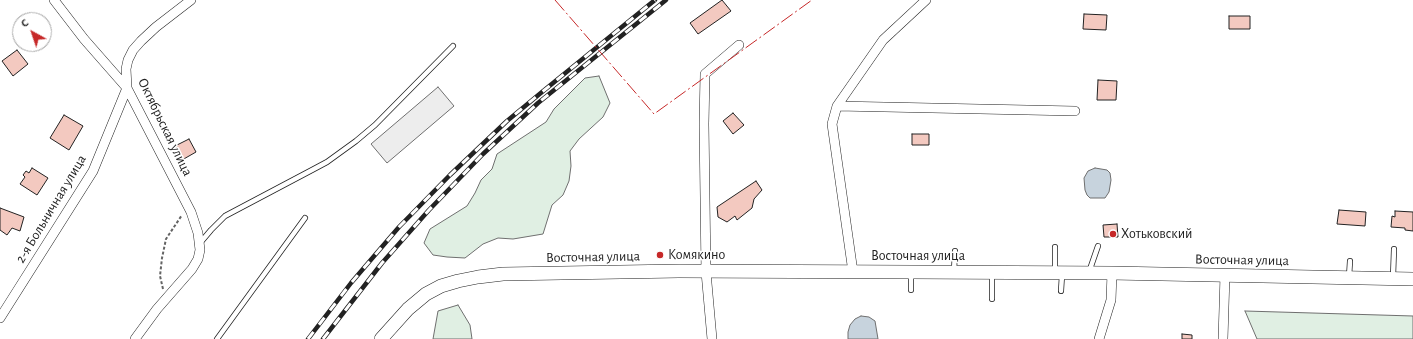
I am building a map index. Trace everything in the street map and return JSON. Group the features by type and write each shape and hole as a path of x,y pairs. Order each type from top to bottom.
{"main road":[{"name":"Восточная улица","path":"382,339 408,309 426,294 441,286 458,280 503,274 954,272 1112,273 1413,279"}],"street":[{"path":"54,0 84,39 127,88"},
{"name":"Октябрьская улица","path":"192,0 156,27 133,50 128,60 126,69 127,88 188,206 196,224 200,243"},
{"path":"853,272 832,124 837,106 883,40 926,0"},
{"path":"712,339 706,272 704,124 705,74 739,45"},
{"name":"2-я Больничная улица","path":"0,318 93,171 127,88"},
{"path":"837,106 1075,112"},
{"path":"135,339 166,299 192,269 198,258 200,243"},
{"path":"1099,339 1111,300 1112,273"},
{"path":"1223,339 1225,275"}],"lane":[{"path":"200,243 225,216 327,162 356,142 375,125 453,46"},
{"path":"217,339 305,218"},
{"path":"1089,273 1098,246"},
{"path":"1055,247 1061,291"},
{"path":"1393,278 1394,249"},
{"path":"954,272 955,251"},
{"path":"1349,278 1350,261"},
{"path":"911,272 911,290"},
{"path":"992,273 992,299"}],"path":[{"path":"166,299 160,276 166,239 188,206"}],"green space":[{"path":"599,76 610,103 603,117 579,139 570,151 571,166 569,181 563,195 552,205 543,234 513,239 498,238 483,244 465,258 433,255 424,243 430,229 467,206 481,180 492,169 497,154 546,122 554,109 585,78"},
{"path":"458,305 470,325 472,339 433,339 438,311"},
{"path":"1245,311 1413,316 1413,339 1257,339"}],"shaded area":[{"path":"438,87 454,106 387,163 371,144"},
{"path":"1095,168 1107,170 1110,173 1111,180 1109,192 1105,198 1090,198 1085,190 1084,178 1088,171"},
{"path":"861,316 869,317 875,321 878,339 848,339 850,325 855,319"}],"building":[{"path":"722,0 731,11 698,34 690,23"},
{"path":"1084,14 1107,15 1106,30 1083,29"},
{"path":"1229,16 1250,16 1250,29 1229,29"},
{"path":"14,52 19,52 28,64 13,76 2,61"},
{"path":"1098,80 1117,81 1116,100 1097,100"},
{"path":"733,113 744,125 733,134 723,121"},
{"path":"64,115 83,126 69,150 50,138"},
{"path":"912,134 929,134 929,145 912,145"},
{"path":"189,139 196,152 182,160 175,146"},
{"path":"32,168 48,178 37,195 20,184 25,177 23,175 26,171 29,173"},
{"path":"756,181 762,190 754,199 752,208 737,220 735,216 727,222 718,217 717,207"},
{"path":"0,208 24,217 20,231 12,228 7,235 0,230"},
{"path":"1339,210 1366,212 1365,226 1337,224"},
{"path":"1395,211 1413,212 1413,231 1405,230 1405,228 1391,227 1392,216 1395,217"},
{"path":"1117,224 1118,237 1104,237 1103,225"},
{"path":"1182,334 1192,335 1192,339 1182,339"}],"railway":[{"path":"308,339 351,283 399,227 450,175 507,121 655,0"},
{"path":"323,339 382,263 429,210 483,154 538,103 666,0"}],"power":[{"path":"555,0 654,114 812,0"}],"place":[{"name":"Хотьковский","path":"1113,234"},
{"name":"Комякино","path":"660,255"}]}
